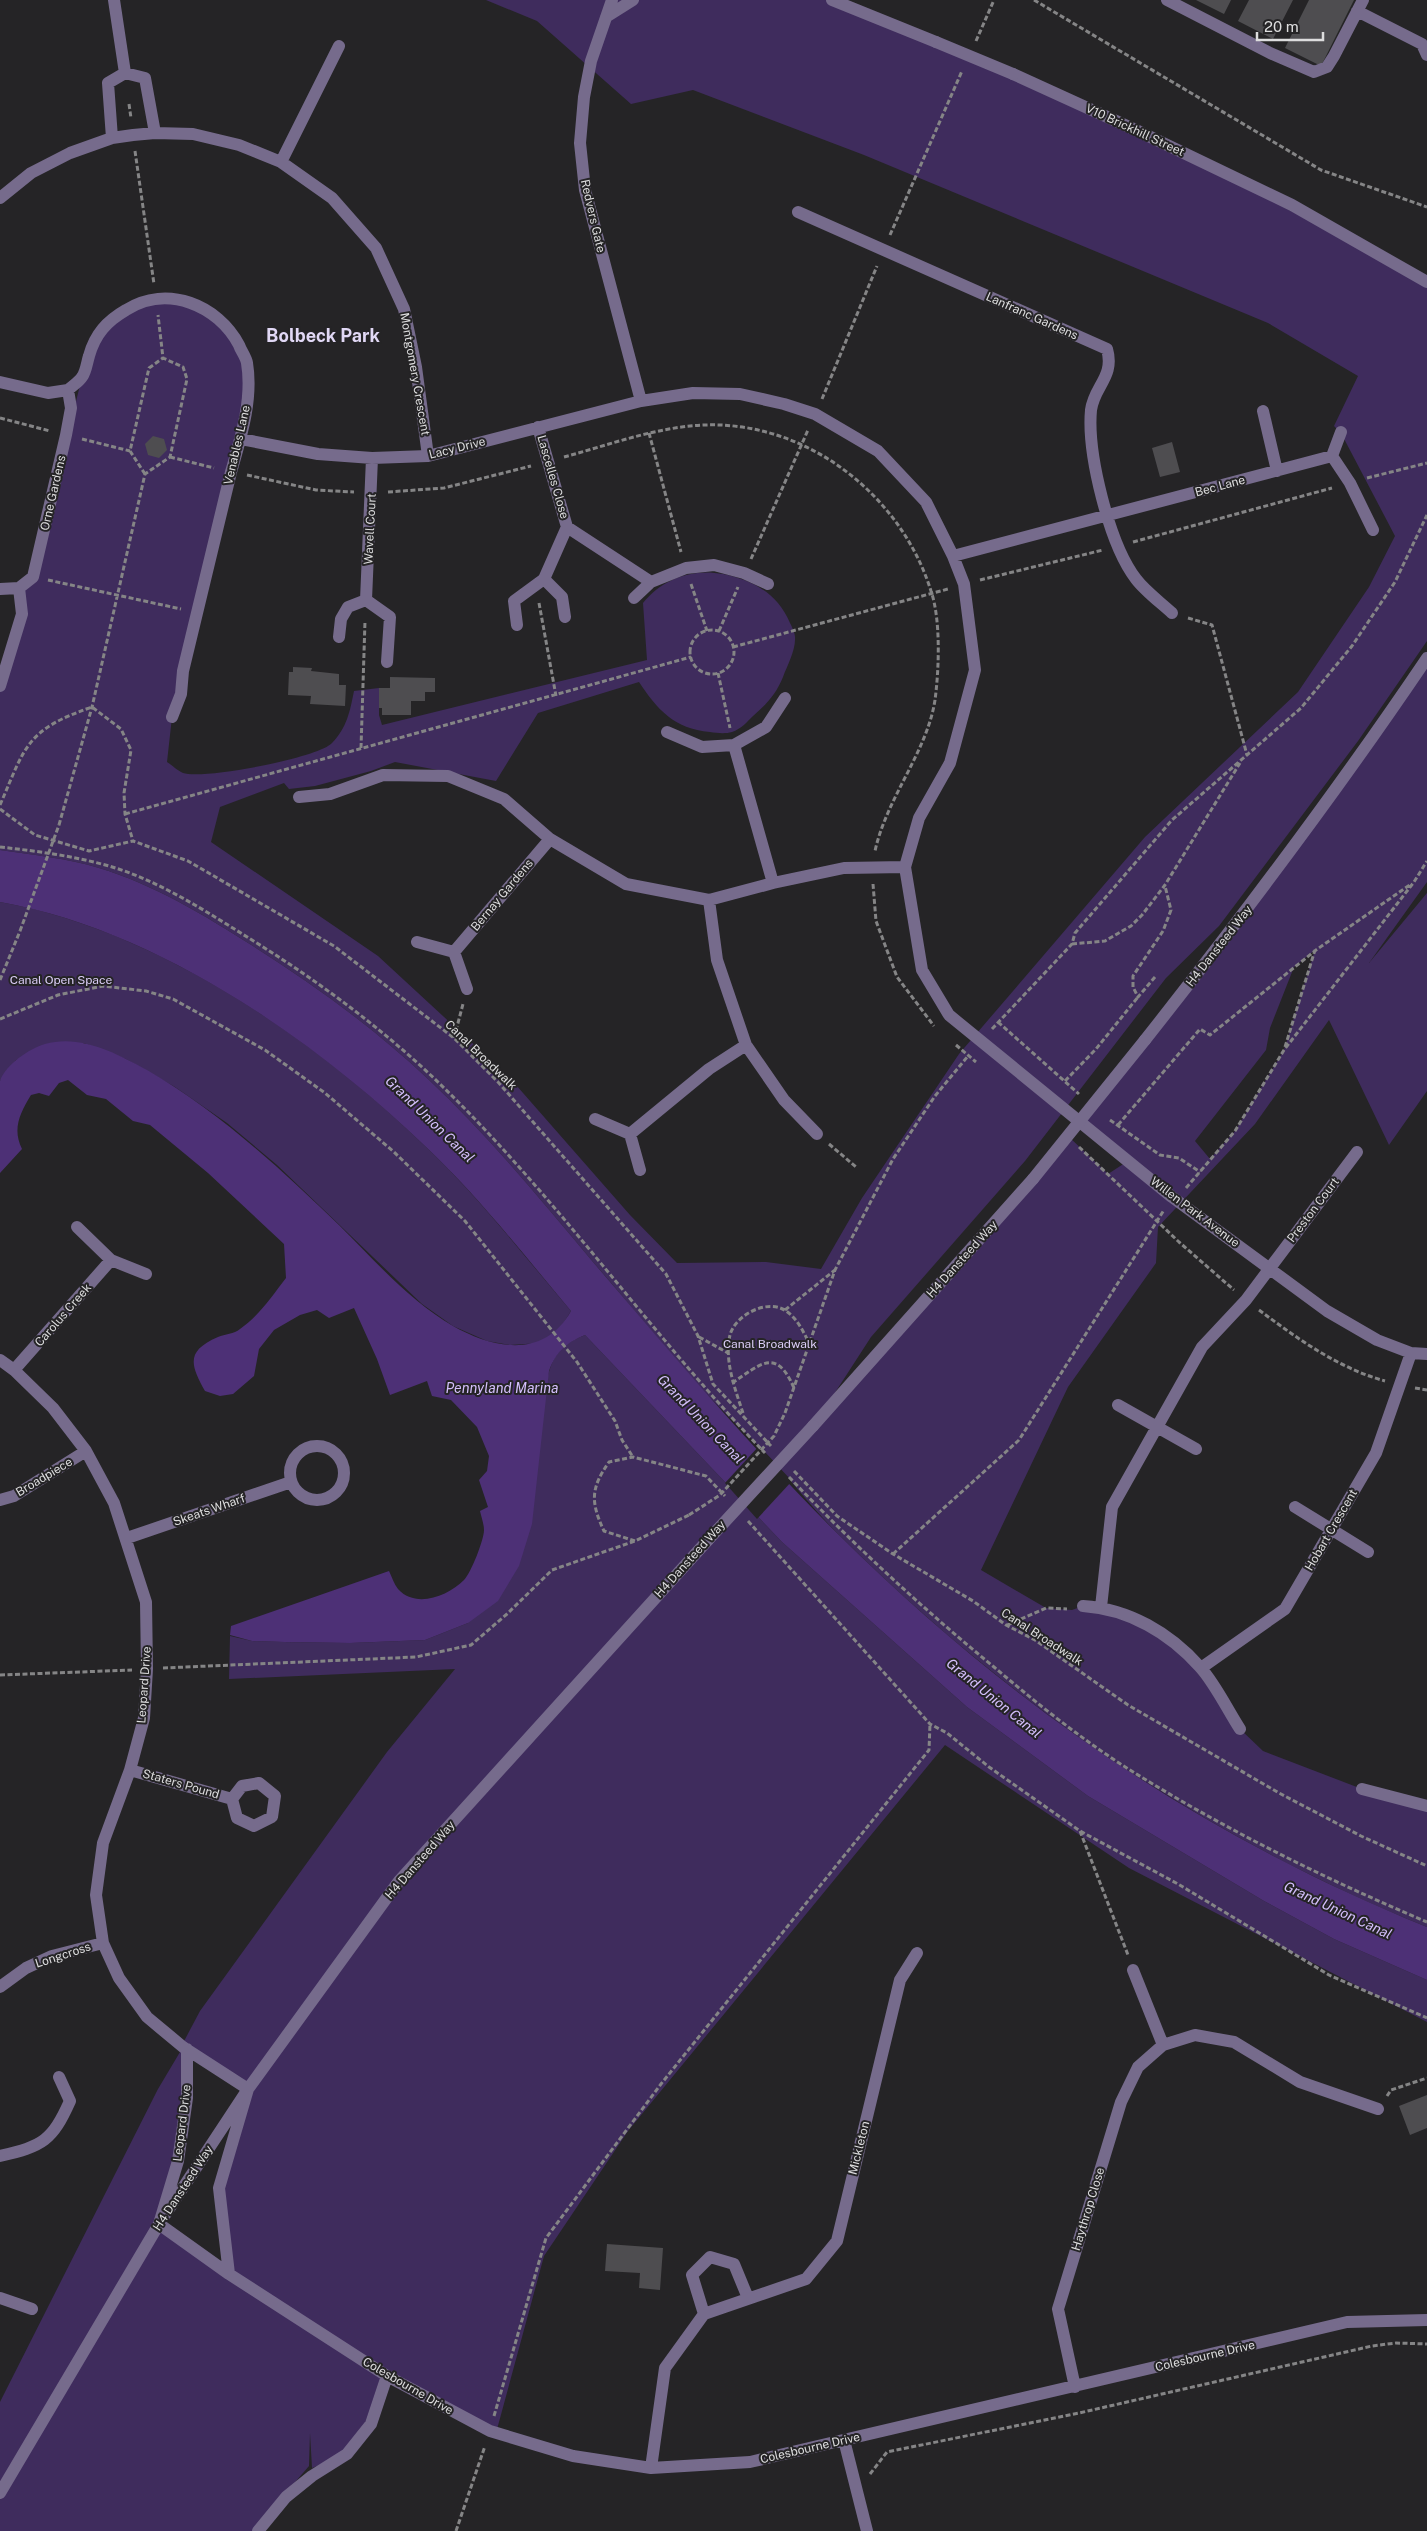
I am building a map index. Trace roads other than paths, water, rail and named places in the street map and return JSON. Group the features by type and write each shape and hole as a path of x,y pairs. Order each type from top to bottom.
{"street":[{"path":"114,0 125,73"},
{"name":"Redvers Gate","path":"612,0 589,70 584,98 580,143 585,190 641,401"},
{"path":"606,17 633,0"},
{"name":"V10 Brickhill Street","path":"832,0 1013,74 1138,131 1292,205 1427,282"},
{"path":"1166,0 1270,54 1314,72 1327,67 1360,5 1422,44 1427,55"},
{"path":"281,162 339,46"},
{"path":"112,138 108,83 125,73 145,78 155,133"},
{"name":"Montgomery Crescent","path":"0,198 31,173 70,153 112,138 133,135 155,133 193,134 239,145 281,162 332,198 376,248 404,309 416,367 428,456"},
{"name":"Lanfranc Gardens","path":"798,212 1108,349 1111,363 1091,408 1091,443 1108,516"},
{"name":"Venables Lane","path":"68,390 82,377 93,342 107,323 128,308 156,298 183,299 209,312 233,334 247,361 248,399 241,439 231,472 183,671 181,694 172,717"},
{"path":"0,382 48,393 68,390"},
{"name":"Orne Gardens","path":"19,588 33,577 66,435 71,408 68,390"},
{"name":"Lacy Drive","path":"241,439 318,454 372,458 428,456 641,401 693,393 740,394 784,404 815,414 878,451 926,502 953,556 964,584 975,670 950,763 919,818 905,867"},
{"path":"1264,411 1277,471"},
{"name":"Lascelles Close","path":"538,427 567,527 651,582"},
{"path":"1342,432 1332,456 1350,483 1373,530"},
{"name":"Bec Lane","path":"953,556 1332,456"},
{"name":"Wavell Court","path":"366,600 372,458"},
{"path":"1108,516 1118,546 1136,579 1172,613"},
{"name":"Lascelles Close","path":"540,582 567,527"},
{"path":"634,598 651,582 686,568 714,565 744,573 768,584"},
{"path":"517,625 514,601 540,582 562,597 566,616"},
{"path":"0,589 19,588 22,614 0,686"},
{"path":"339,637 341,618 348,607 366,600 390,617 387,662"},
{"name":"H4 Dansteed Way","path":"0,2492 159,2224 248,2090 399,1881 813,1426 1033,1179 1249,909 1360,757 1427,658"},
{"path":"667,732 702,747 734,745 766,727 785,698"},
{"path":"734,745 773,883"},
{"path":"300,797 330,794 383,775 448,776 504,799 550,839 626,884 709,900 773,883 844,868 905,867"},
{"name":"Bernay Gardens","path":"454,952 550,839"},
{"name":"Willen Park Avenue","path":"905,867 922,970 949,1015 1032,1080 1174,1198 1327,1311 1377,1340 1411,1353 1427,1354"},
{"path":"709,900 717,960 746,1045 784,1100 817,1134"},
{"path":"417,942 454,952 467,989"},
{"path":"630,1134 709,1069 746,1045"},
{"path":"596,1119 630,1134"},
{"path":"630,1134 640,1170"},
{"name":"Preston Court","path":"1269,1268 1358,1152"},
{"path":"77,1227 111,1260 146,1274"},
{"name":"Carolus Creek","path":"14,1370 111,1260"},
{"path":"1101,1607 1112,1507 1202,1347 1246,1300 1269,1268"},
{"name":"Hobart Crescent","path":"1201,1668 1285,1610 1376,1453 1411,1353"},
{"name":"Leopard Drive","path":"0,1360 14,1370 53,1408 86,1451 114,1503 127,1538 146,1602 147,1669 144,1718 130,1770 103,1843 96,1895 103,1943 119,1978 147,2017 187,2049 248,2090"},
{"path":"1118,1404 1196,1449"},
{"path":"311,1446 329,1449 342,1462 344,1470 340,1487 327,1498 319,1500 302,1496 291,1482 291,1464 296,1456 311,1446"},
{"name":"Broadpiece","path":"0,1500 14,1496 86,1451"},
{"name":"Skeats Wharf","path":"127,1538 291,1482"},
{"path":"1294,1507 1368,1552"},
{"path":"1083,1606 1101,1607 1132,1616 1174,1642 1201,1668 1240,1729"},
{"name":"Staters Pound","path":"130,1770 232,1799"},
{"path":"1362,1789 1427,1806"},
{"name":"Longcross","path":"0,1987 26,1968 52,1956 103,1943"},
{"name":"Mickleton","path":"704,2314 806,2279 837,2241 900,1980 917,1953"},
{"path":"1133,1970 1162,2045"},
{"name":"Haythrop Close","path":"1075,2387 1058,2309 1121,2102 1138,2067 1162,2045 1195,2035 1234,2042 1300,2082 1378,2109"},
{"name":"Leopard Drive","path":"159,2224 178,2161 187,2098 187,2049"},
{"path":"0,2156 32,2149 58,2128 70,2101 59,2077"},
{"path":"229,2274 219,2188 248,2090"},
{"name":"Colesbourne Drive","path":"159,2224 229,2274 387,2376 490,2431 573,2456 651,2468 750,2462 1347,2322 1427,2320"},
{"path":"651,2468 665,2368 704,2314 692,2275 710,2257 734,2264 748,2298"},
{"path":"0,2298 32,2309"},
{"path":"258,2531 286,2497 312,2476 347,2454 371,2424 387,2376"},
{"path":"844,2440 867,2531"}],"water":[{"path":"0,850 50,857 99,868 159,892 216,923 276,961 366,1025 428,1079 472,1122 712,1400 838,1534 903,1596 971,1655 1041,1710 1187,1808 1264,1851 1344,1891 1427,1927 1427,1980 1334,1939 1264,1901 1088,1796 967,1707 782,1542 585,1335 572,1341 558,1353 549,1371 532,1524 519,1566 498,1601 468,1623 425,1640 350,1643 284,1642 252,1641 230,1635 231,1626 389,1571 398,1589 405,1595 414,1598 432,1598 457,1586 470,1571 480,1548 484,1525 480,1511 488,1507 479,1480 487,1471 489,1456 477,1427 451,1400 432,1396 427,1381 390,1395 377,1359 354,1308 329,1318 317,1310 300,1315 274,1330 259,1349 254,1376 233,1394 220,1396 205,1391 194,1366 196,1353 208,1342 238,1331 265,1305 286,1278 284,1244 208,1173 150,1125 133,1121 106,1099 87,1095 68,1080 59,1083 49,1096 39,1093 31,1095 19,1121 18,1135 22,1149 0,1173 0,1081 13,1063 25,1053 45,1044 71,1041 98,1047 123,1057 147,1070 224,1122 316,1203 379,1266 422,1305 453,1326 469,1334 501,1344 533,1343 547,1337 560,1326 571,1311 501,1227 446,1166 382,1107 334,1067 283,1029 229,994 173,963 116,936 58,916 0,902"}],"district":[{"name":"Bolbeck Park","path":"323,336"}],"park label":[{"name":"Canal Open Space","path":"61,980"},
{"name":"Canal Broadwalk","path":"770,1344"}],"water label":[{"name":"Grand Union Canal","path":"430,1119"},
{"name":"Pennyland Marina","path":"502,1388"},
{"name":"Grand Union Canal","path":"701,1419"},
{"name":"Grand Union Canal","path":"994,1698"},
{"name":"Grand Union Canal","path":"1338,1910"}]}
